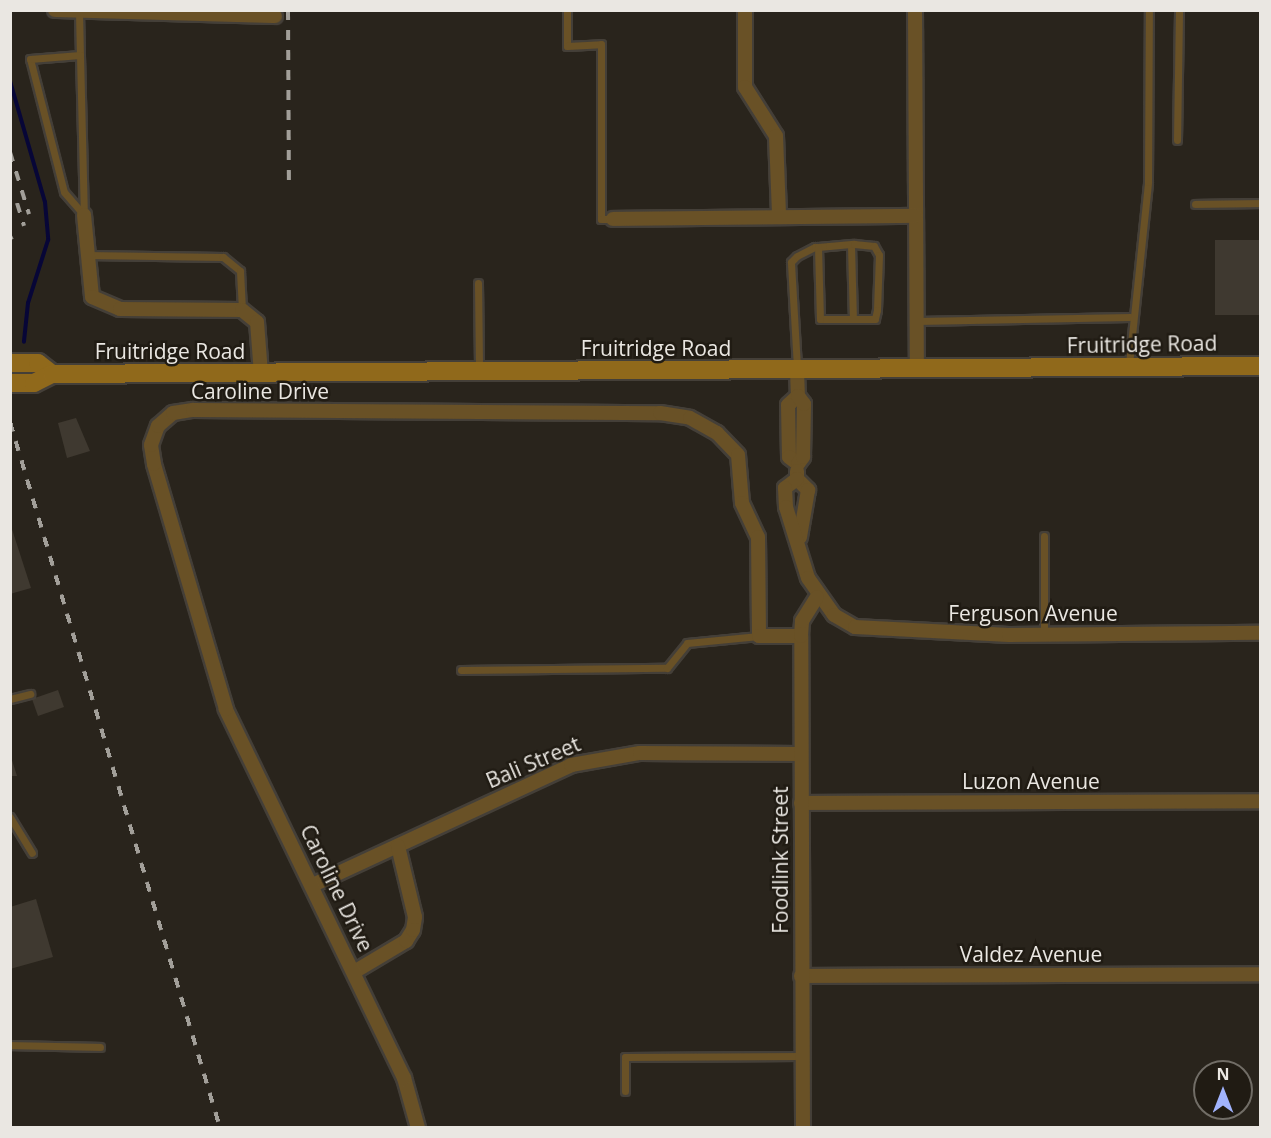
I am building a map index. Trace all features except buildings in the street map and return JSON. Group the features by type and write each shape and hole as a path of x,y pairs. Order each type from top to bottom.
{"main road":[{"name":"Fruitridge Road","path":"10,363 38,363 52,374"},
{"name":"Fruitridge Road","path":"10,383 34,383 52,374 1260,366"}],"street":[{"path":"55,10 275,15"},
{"path":"745,10 745,87 776,135 779,215"},
{"path":"915,10 917,369"},
{"path":"84,215 86,255 92,297 105,306 242,310 257,322 261,374"},
{"path":"613,219 779,215 916,216"},
{"path":"797,370 798,396 804,404 803,457 797,472 785,488 786,507 800,537 817,597"},
{"name":"Caroline Drive","path":"418,1128 404,1078 221,697 154,464 151,444 158,426 173,413 648,412 690,418 717,433 738,455 742,503 758,537 759,636"},
{"path":"797,472 808,490 800,537"},
{"name":"Ferguson Avenue","path":"817,597 848,623 879,632 1044,635 1260,633"},
{"name":"Foodlink Street","path":"803,1128 801,636 802,621 817,597"},
{"path":"759,636 801,636"},
{"name":"Bali Street","path":"313,885 571,765 605,756 801,754"},
{"name":"Luzon Avenue","path":"801,803 1260,801"},
{"path":"354,972 406,941 413,930 415,917 398,846"},
{"name":"Valdez Avenue","path":"801,976 1260,974"}],"lane":[{"path":"567,10 567,46 601,45 601,219 613,219"},
{"path":"1129,367 1130,317 1148,182 1149,10"},
{"path":"1177,140 1179,10"},
{"path":"79,12 84,215"},
{"path":"80,55 30,59 64,192 84,215"},
{"path":"1195,204 1260,203"},
{"path":"797,370 792,262 818,247 851,245 876,248 880,290 875,320 820,319 818,247"},
{"path":"851,245 853,319"},
{"path":"86,255 223,257 240,271 242,310"},
{"path":"478,283 479,372"},
{"path":"917,321 1130,317"},
{"path":"1044,536 1044,635"},
{"path":"460,670 667,668 687,643 759,636"},
{"path":"10,699 30,694"},
{"path":"10,818 32,853"},
{"path":"10,1045 100,1047"},
{"path":"625,1091 625,1057 801,1056"}],"waterway":[{"path":"10,81 45,202 48,240 28,303 24,342"}],"railway":[{"path":"288,10 289,186"},
{"path":"10,152 29,214"},
{"path":"17,203 24,226"},
{"path":"10,236 12,240"},
{"path":"10,422 220,1128"}]}
